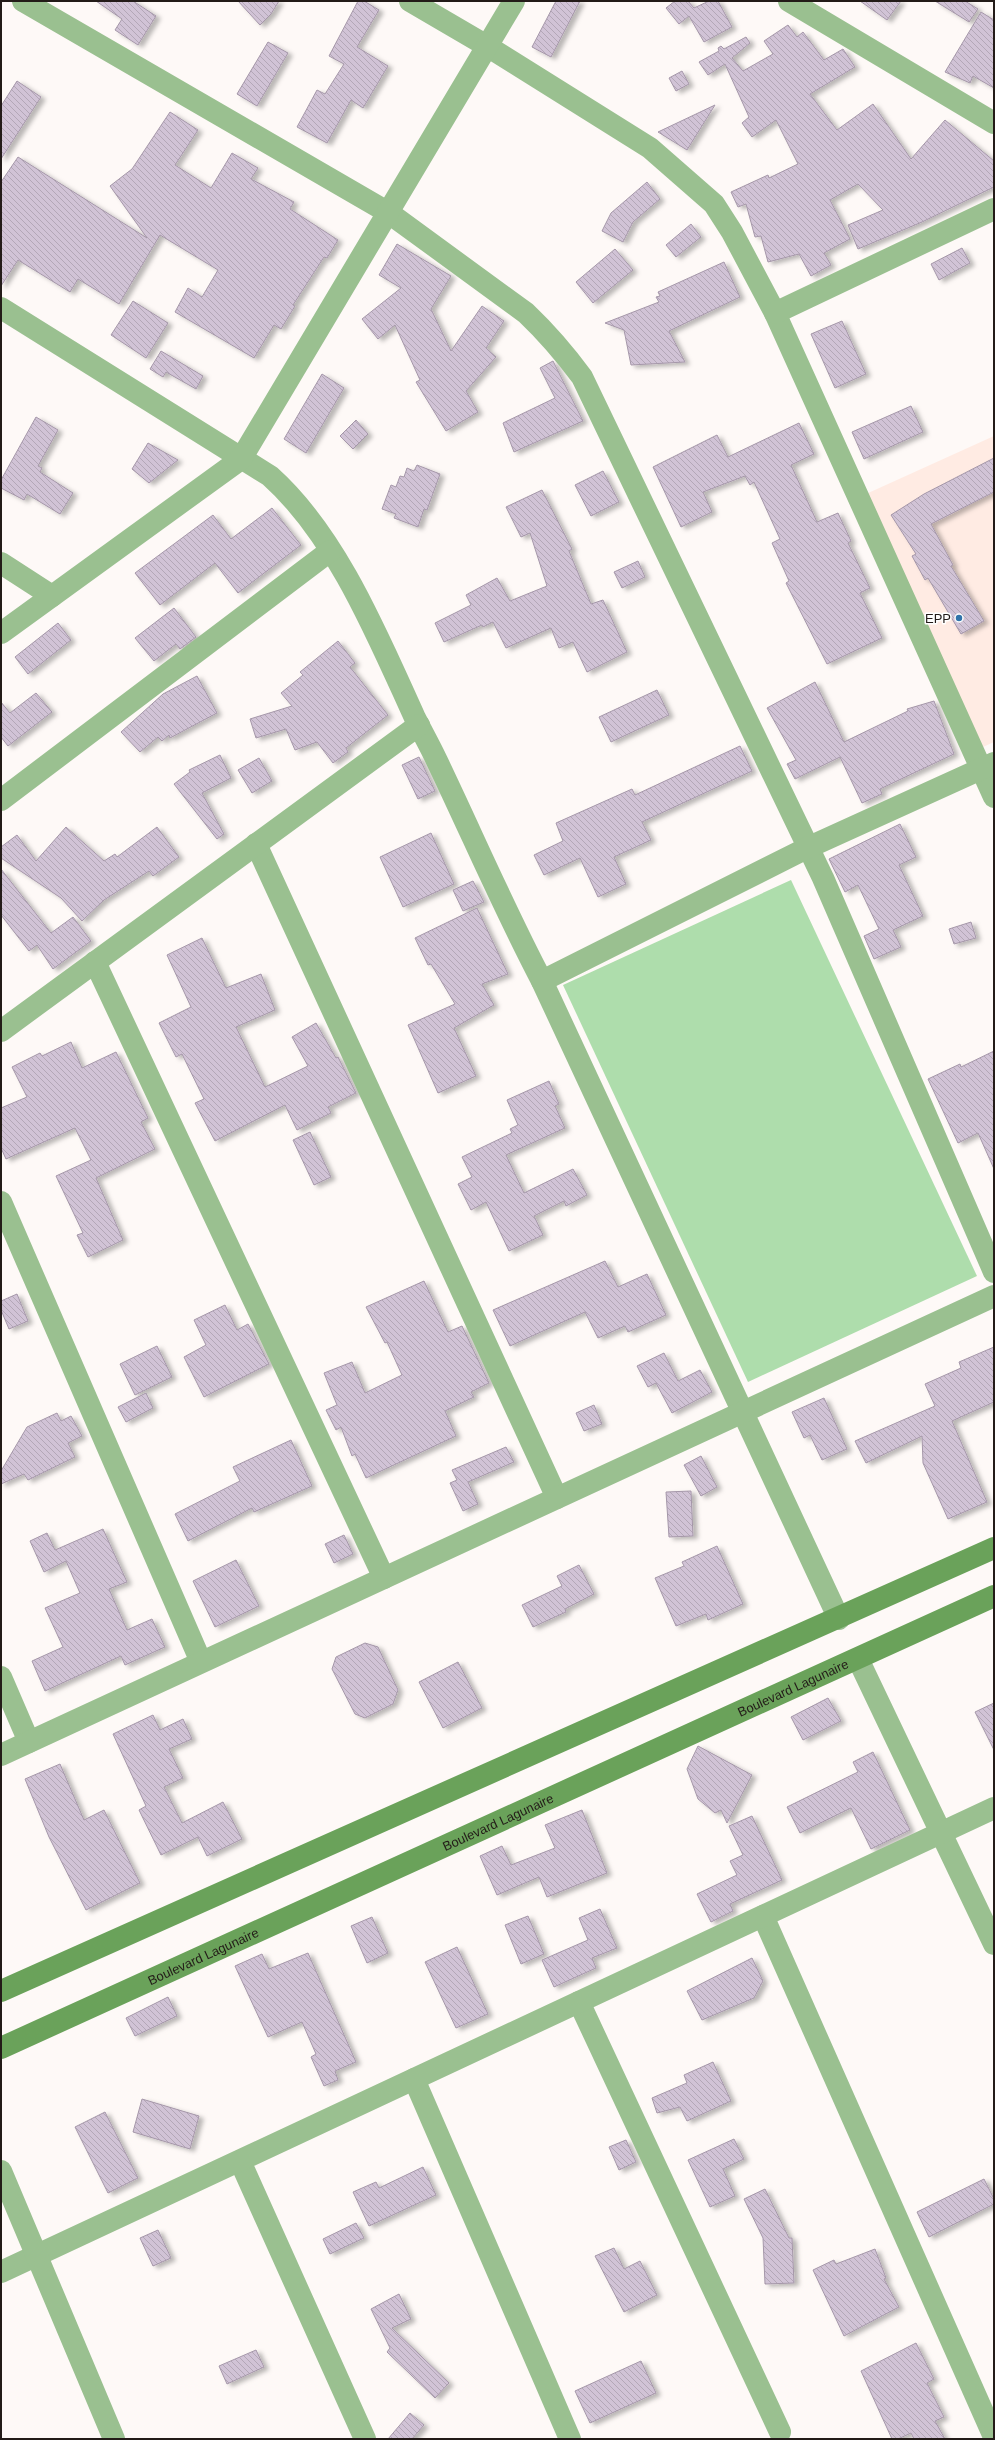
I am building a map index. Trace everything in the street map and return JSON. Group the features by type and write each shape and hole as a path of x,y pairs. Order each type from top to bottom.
{"main road":[{"path":"1,1991 840,1619 994,1548"},
{"name":"Boulevard Lagunaire","path":"1,2048 994,1596"}],"street":[{"path":"23,1 389,213 526,314 546,332 582,377 807,848 823,878 994,1272"},
{"path":"410,1 487,46 650,148 688,179 714,204 732,232 775,313 987,766 994,797"},
{"path":"1,633 241,459 514,1"},
{"path":"789,1 994,123"},
{"path":"775,313 994,209"},
{"path":"1,308 270,476 290,494 314,524 375,631 507,914 542,981 742,1413 840,1619"},
{"path":"1,800 330,551"},
{"path":"1,563 52,596"},
{"path":"1,1031 419,725"},
{"path":"542,981 807,848 987,766"},
{"path":"256,844 557,1498"},
{"path":"95,962 384,1578"},
{"path":"1,1202 202,1662"},
{"path":"1,1755 994,1296"},
{"path":"858,1659 994,1944"},
{"path":"1,1677 29,1742"},
{"path":"1,2272 994,1808"},
{"path":"763,1916 994,2437"},
{"path":"579,2002 780,2432"},
{"path":"414,2079 570,2439"},
{"path":"240,2161 365,2439"},
{"path":"1,2171 114,2439"}],"shaded area":[{"name":"EPP","path":"994,436 994,742 983,747 866,494"}],"green space":[{"path":"791,880 977,1276 748,1382 563,985"}],"building":[{"path":"96,1 133,1 156,16 138,45 115,30 122,19"},
{"path":"238,1 279,1 271,14 260,25"},
{"path":"358,1 364,1 379,10 357,47 388,66 363,108 351,100 327,143 297,127 317,90 325,94 344,64 329,56"},
{"path":"556,1 580,1 551,57 532,47"},
{"path":"675,1 688,1 694,8 709,1 718,1 732,27 704,42 689,16 679,24 666,8"},
{"path":"860,1 901,1 887,20"},
{"path":"935,1 965,1 978,9 969,22"},
{"path":"981,12 994,20 994,88 973,76 970,83 945,72"},
{"path":"788,25 797,37 803,32 824,60 843,49 855,67 810,94 837,130 873,104 911,159 945,120 994,161 994,187 922,222 858,249 848,225 883,210 858,184 830,200 850,239 824,253 831,265 811,276 799,254 768,262 761,236 755,237 746,204 738,207 731,192 768,175 769,178 798,164 776,120 752,137 742,123 749,117 725,64 708,75 699,62 719,51 718,48 721,46 724,49 746,37 750,43 732,58 743,71 773,54 764,41"},
{"path":"268,42 288,53 257,106 237,94"},
{"path":"682,71 689,84 676,91 669,78"},
{"path":"17,81 41,97 1,159 1,106"},
{"path":"715,105 687,150 658,132"},
{"path":"170,112 198,130 175,165 211,188 232,153 258,168 251,179 294,202 290,209 338,240 327,258 324,257 293,305 295,306 281,329 274,325 254,358 175,312 188,288 202,297 218,270 160,235 119,304 78,279 70,292 18,260 1,286 1,182 18,157 147,238 110,186 132,169"},
{"path":"647,182 660,199 633,222 623,242 602,231 611,213"},
{"path":"691,224 701,237 676,257 666,245"},
{"path":"397,244 451,276 431,309 451,351 482,306 504,321 486,348 496,357 466,391 478,412 446,431 416,382 420,380 395,325 378,339 362,319 401,288 379,275"},
{"path":"962,248 970,263 939,280 931,264"},
{"path":"615,249 633,270 593,303 576,282"},
{"path":"724,262 740,297 669,331 685,362 631,365 624,330 605,323 659,302 656,297 660,296 658,292"},
{"path":"133,301 168,323 146,358 111,335"},
{"path":"842,321 866,374 835,388 811,334"},
{"path":"161,351 203,376 196,389 166,372 163,377 150,369"},
{"path":"553,361 583,421 514,452 503,423 555,398 540,368"},
{"path":"322,374 344,388 306,453 284,439"},
{"path":"911,406 923,432 864,459 852,432"},
{"path":"36,417 58,430 38,466 42,468 40,472 73,493 60,514 27,494 24,500 1,488 1,480"},
{"path":"356,420 368,434 353,449 340,436"},
{"path":"799,423 814,454 791,465 817,522 838,513 851,541 848,543 870,588 860,593 882,638 827,664 786,583 789,581 772,543 780,539 754,482 750,485 745,476 703,492 712,512 681,527 653,467 717,435 728,457"},
{"path":"148,443 178,460 149,483 132,469"},
{"path":"994,458 994,492 931,524 953,565 951,566 984,621 961,634 928,578 925,580 912,556 916,554 891,515 924,494"},
{"path":"417,465 440,474 427,510 424,509 418,527 394,518 396,514 382,509 391,485 396,487 400,476 404,477 407,468 414,471"},
{"path":"603,471 619,502 591,516 575,485"},
{"path":"542,490 572,549 569,551 591,604 603,600 627,652 587,672 573,642 559,648 551,628 506,648 493,622 483,627 482,625 444,642 435,623 471,605 466,595 497,578 510,601 547,586 530,533 521,537 506,507"},
{"path":"272,508 301,545 238,593 215,563 160,605 135,573 213,515 231,539"},
{"path":"638,561 645,577 622,588 614,572"},
{"path":"174,608 196,637 180,649 176,644 154,661 135,638"},
{"path":"58,623 71,640 28,674 15,657"},
{"path":"338,641 355,663 350,667 388,715 346,748 348,752 333,763 317,742 295,750 286,729 256,738 250,719 292,706 281,693 303,675 300,672"},
{"path":"197,676 217,713 170,738 169,735 162,741 158,737 140,752 121,732 163,694"},
{"path":"815,682 844,742 908,711 907,709 934,701 954,754 880,789 882,794 862,803 840,757 795,779 787,764 796,760 767,708"},
{"path":"657,690 669,715 611,742 599,717"},
{"path":"36,693 52,712 8,746 1,737 1,702 10,713"},
{"path":"740,746 752,771 642,822 651,840 614,857 626,884 598,897 580,858 544,875 534,855 563,841 556,823 632,789 635,795"},
{"path":"220,755 231,778 202,793 224,834 217,839 174,784 190,772 189,770"},
{"path":"419,757 435,791 418,799 402,765"},
{"path":"259,758 272,781 252,793 238,770"},
{"path":"900,824 916,857 899,865 923,916 893,930 901,947 874,959 864,936 879,929 858,885 845,892 829,859"},
{"path":"66,827 104,861 115,854 117,857 157,827 179,857 153,876 149,871 104,900 82,921 61,898 1,858 1,847 17,835 36,861"},
{"path":"431,833 454,884 403,907 380,857"},
{"path":"1,869 51,933 73,917 91,941 53,969 37,945 29,951 1,915"},
{"path":"473,881 484,902 463,911 453,890"},
{"path":"477,908 508,974 482,984 494,1005 454,1028 476,1076 438,1093 408,1025 455,1004 431,964 428,965 415,938"},
{"path":"971,922 976,938 954,944 949,929"},
{"path":"202,938 226,988 261,974 275,1010 236,1027 265,1087 308,1066 292,1037 316,1023 336,1058 338,1057 356,1093 328,1107 331,1113 297,1130 285,1105 215,1141 195,1103 204,1099 182,1054 176,1057 159,1023 191,1007 167,955"},
{"path":"71,1042 82,1068 116,1052 148,1118 141,1122 155,1149 96,1178 123,1240 88,1257 77,1235 83,1233 56,1176 91,1160 75,1128 6,1159 1,1148 1,1108 27,1097 12,1067 40,1053 42,1056"},
{"path":"994,1051 994,1169 978,1133 958,1143 928,1079 960,1064 961,1067"},
{"path":"549,1081 559,1104 555,1106 565,1128 506,1155 524,1193 573,1169 587,1195 566,1206 564,1201 534,1216 543,1235 509,1251 486,1202 471,1210 458,1184 472,1177 462,1157 512,1133 510,1129 518,1125 507,1100"},
{"path":"310,1132 331,1177 314,1185 293,1140"},
{"path":"605,1261 618,1287 647,1274 666,1315 628,1332 625,1326 598,1338 585,1312 510,1346 493,1310"},
{"path":"424,1281 448,1332 462,1326 489,1383 471,1392 474,1397 445,1411 456,1436 366,1478 355,1454 352,1456 341,1427 336,1430 326,1410 337,1405 324,1373 352,1362 365,1393 402,1375 387,1342 385,1343 366,1307"},
{"path":"17,1294 28,1321 9,1329 1,1310 1,1301"},
{"path":"225,1305 237,1330 248,1324 269,1364 204,1397 184,1357 206,1345 194,1320"},
{"path":"157,1346 172,1377 135,1395 120,1364"},
{"path":"994,1347 994,1402 952,1421 987,1502 948,1519 923,1463 922,1436 866,1463 855,1441 935,1406 925,1384 961,1368 959,1362"},
{"path":"664,1353 678,1381 700,1370 712,1392 672,1413 656,1383 648,1387 637,1366"},
{"path":"146,1393 153,1408 126,1422 118,1407"},
{"path":"824,1398 847,1449 822,1460 810,1435 804,1438 792,1412"},
{"path":"594,1405 602,1424 584,1431 576,1413"},
{"path":"57,1413 61,1421 71,1416 82,1436 68,1443 75,1457 28,1480 24,1474 1,1484 1,1471 27,1427"},
{"path":"291,1440 312,1486 254,1512 252,1508 188,1541 175,1514 240,1481 233,1467"},
{"path":"506,1447 514,1462 468,1482 478,1504 463,1511 450,1483 457,1480 452,1470"},
{"path":"701,1456 717,1487 701,1496 684,1465"},
{"path":"691,1491 693,1536 669,1537 666,1492"},
{"path":"103,1529 127,1582 109,1589 127,1630 152,1619 165,1647 125,1665 121,1656 45,1691 32,1661 63,1647 45,1608 80,1593 66,1561 44,1572 30,1541 47,1533 55,1550"},
{"path":"344,1535 353,1554 334,1563 325,1544"},
{"path":"717,1546 743,1604 708,1620 706,1614 676,1626 655,1578 684,1566 682,1562"},
{"path":"236,1560 259,1606 215,1627 193,1581"},
{"path":"579,1565 594,1594 565,1609 566,1612 533,1627 522,1605 562,1586 557,1576"},
{"path":"365,1643 378,1647 398,1690 393,1704 365,1718 355,1714 332,1669 336,1657"},
{"path":"458,1662 482,1708 443,1728 419,1682"},
{"path":"828,1698 841,1721 803,1740 791,1717"},
{"path":"994,1703 994,1750 975,1712"},
{"path":"153,1715 160,1730 183,1719 192,1739 169,1749 183,1778 164,1787 182,1823 223,1802 242,1839 207,1856 198,1837 161,1855 139,1810 146,1806 113,1734"},
{"path":"698,1746 752,1775 727,1823 721,1810 715,1813 698,1799 687,1769"},
{"path":"873,1752 910,1830 871,1849 851,1808 800,1833 787,1807 858,1772 853,1762"},
{"path":"60,1764 84,1820 104,1810 140,1883 86,1910 49,1837 25,1779"},
{"path":"582,1810 607,1873 547,1897 539,1877 497,1895 480,1856 502,1846 511,1865 555,1848 545,1825"},
{"path":"752,1816 782,1880 730,1904 733,1911 711,1922 697,1894 737,1875 730,1861 743,1855 729,1826"},
{"path":"600,1909 617,1948 592,1958 596,1968 554,1987 542,1960 588,1940 579,1918"},
{"path":"528,1916 544,1954 521,1964 505,1925"},
{"path":"372,1917 388,1953 367,1963 351,1926"},
{"path":"457,1947 488,2014 456,2028 425,1962"},
{"path":"308,1953 356,2062 335,2071 338,2080 324,2086 311,2057 316,2054 302,2022 268,2037 235,1966 262,1954 269,1969"},
{"path":"752,1958 763,1981 754,1998 702,2020 687,1991"},
{"path":"168,1997 177,2016 135,2036 126,2018"},
{"path":"713,2062 731,2101 687,2121 680,2107 657,2113 652,2098 687,2083 684,2075"},
{"path":"142,2099 199,2116 190,2149 133,2132"},
{"path":"105,2112 138,2178 108,2193 75,2127"},
{"path":"734,2139 744,2159 723,2169 735,2196 710,2207 688,2160"},
{"path":"626,2140 636,2162 619,2170 609,2147"},
{"path":"423,2167 436,2195 369,2226 353,2192 376,2182 379,2188"},
{"path":"984,2179 994,2199 994,2204 929,2237 917,2212"},
{"path":"765,2189 789,2238 792,2238 794,2283 765,2284 763,2238 744,2199"},
{"path":"356,2223 364,2238 330,2254 323,2239"},
{"path":"158,2230 171,2258 153,2266 140,2238"},
{"path":"614,2248 624,2269 640,2261 657,2295 624,2312 595,2256"},
{"path":"875,2249 886,2278 884,2279 899,2307 844,2336 813,2270 834,2260 836,2264"},
{"path":"399,2294 411,2319 392,2328 449,2383 435,2398 387,2352 390,2348 371,2309"},
{"path":"916,2343 934,2379 927,2383 944,2417 935,2421 945,2439 914,2439 911,2433 898,2439 892,2439 861,2371"},
{"path":"256,2350 264,2367 227,2384 219,2366"},
{"path":"641,2361 656,2393 590,2423 575,2391"},
{"path":"410,2413 424,2425 412,2439 388,2439"}],"place":[{"name":"EPP","path":"959,618"}]}
